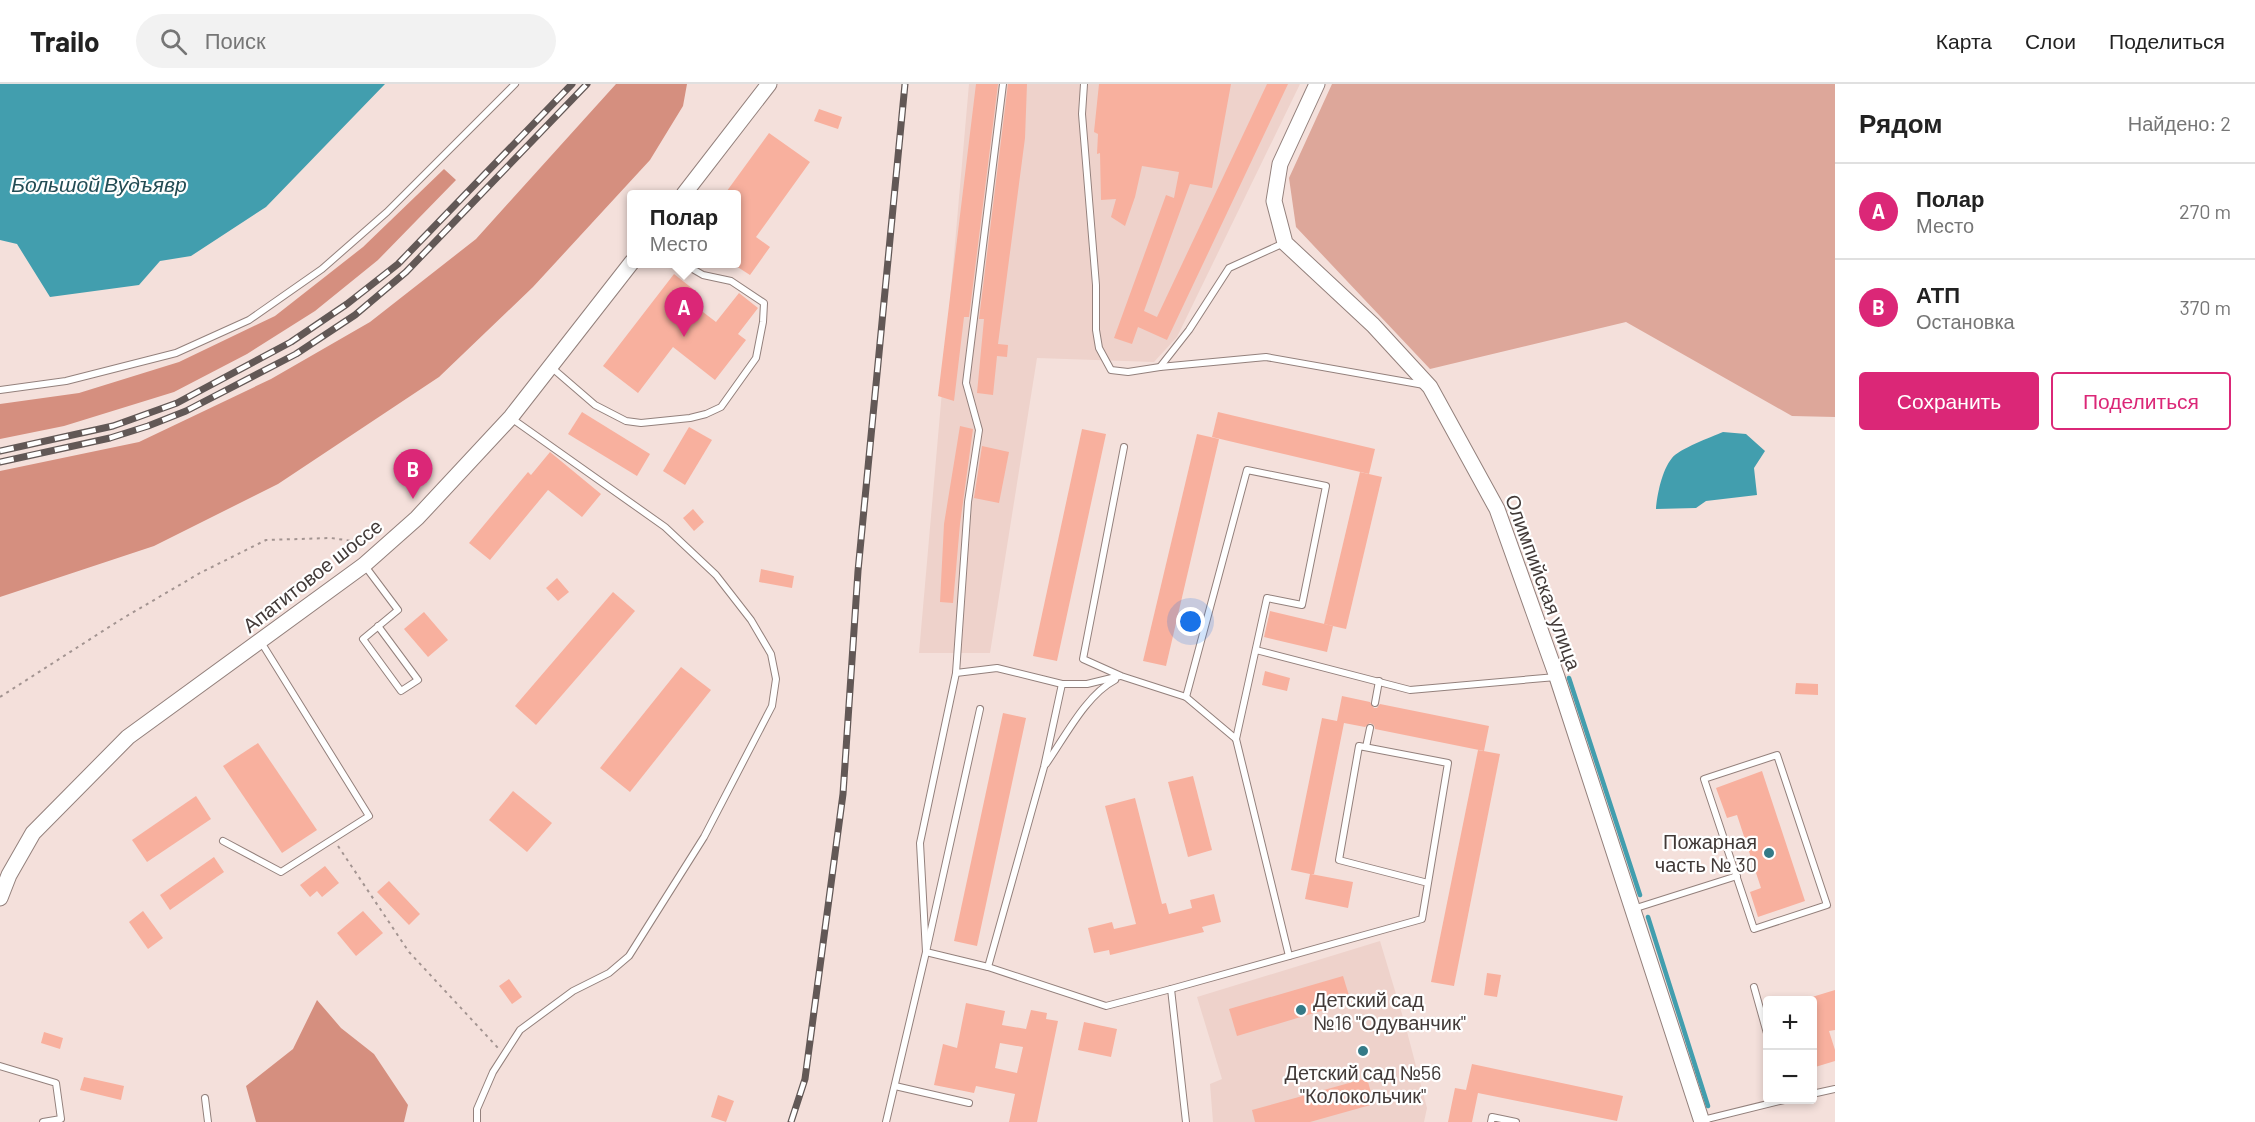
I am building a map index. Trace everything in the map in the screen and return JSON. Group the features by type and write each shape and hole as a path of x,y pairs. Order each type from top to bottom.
{"street":[{"path":"688,190 769,84"},
{"path":"1285,243 1274,201 1280,164 1317,84"},
{"name":"Олимпийская улица","path":"1285,243 1373,325 1430,387 1497,509 1557,677 1702,1121"},
{"name":"Апатитовое шоссе","path":"0,898 9,875 33,833 128,737 364,565 417,518 511,417 627,268"}],"lane":[{"path":"0,390 66,381 176,353 249,320 322,269 387,212 515,84"},
{"path":"926,952 920,843 957,672 968,502 979,430 966,383 1003,84"},
{"path":"1084,84 1082,114 1096,285 1096,330 1099,348 1111,370 1128,372 1266,357 1430,387"},
{"path":"1160,367 1189,330 1229,268 1285,243"},
{"path":"550,367 595,405 626,421 641,423 690,418 721,407 756,358 764,322 764,303 731,281 703,275 691,268"},
{"path":"477,1122 477,1109 493,1072 520,1030 573,991 609,973 629,956 705,837 772,706 776,679 771,654 751,620 716,575 665,527 511,417"},
{"path":"1124,447 1083,659 1121,676 1186,697 1236,739"},
{"path":"1186,697 1247,470 1326,486 1302,605 1267,598 1236,739 1289,956"},
{"path":"364,565 398,610 378,626 363,639 401,692 418,680 378,626"},
{"path":"223,841 281,872 369,816 261,642"},
{"path":"1256,650 1410,690 1557,677"},
{"path":"957,672 997,668 1062,684 1087,684 1121,676"},
{"path":"1044,766 1102,686 1121,676"},
{"path":"1375,703 1379,681"},
{"path":"988,967 1044,766 1062,684"},
{"path":"886,1122 980,709"},
{"path":"1366,747 1370,728"},
{"path":"926,952 988,967 1106,1006 1422,919 1428,883 1448,763 1359,746 1339,860 1428,883"},
{"path":"1777,754 1827,904 1754,929 1737,876 1704,779 1777,754"},
{"path":"1632,910 1737,876"},
{"path":"1754,987 1763,1022"},
{"path":"1171,989 1186,1122"},
{"path":"0,1066 56,1083 61,1119 43,1122"},
{"path":"895,1086 969,1103"},
{"path":"1817,1093 1835,1089"},
{"path":"205,1098 208,1122"},
{"path":"1702,1121 1768,1104"},
{"path":"1491,1122 1492,1117 1516,1122"}],"path":[{"path":"0,697 120,620 200,573 266,540 331,538 386,545"},
{"path":"333,839 409,952 504,1054"}],"shaded area":[{"path":"616,84 687,84 683,106 650,160 533,287 439,377 278,484 154,546 0,597 0,471 139,442 271,379 370,322 476,239"},
{"path":"969,84 1300,84 1177,337 1154,362 1037,358 990,653 919,653"},
{"path":"1332,84 1835,84 1835,417 1792,416 1626,322 1430,369 1296,227 1289,178"},
{"path":"444,169 456,180 378,260 315,311 247,354 174,392 64,426 0,439 0,404 79,393 179,362 275,316 363,247"},
{"path":"1380,941 1427,1108 1424,1122 1213,1122 1210,1084 1222,1079 1197,997"},
{"path":"317,1000 341,1028 374,1054 408,1105 404,1122 256,1122 246,1086 293,1049"}],"water":[{"name":"Большой Вудъявр","path":"0,84 385,84 266,207 191,256 160,261 139,285 50,297 17,244 0,240"},
{"path":"1723,432 1746,434 1765,451 1754,468 1757,495 1706,501 1696,508 1656,509 1663,476 1672,458 1688,447"}],"building":[{"path":"976,84 998,84 969,317 964,317 954,401 938,396"},
{"path":"1008,84 1027,84 1025,138 998,344 1008,345 1007,357 997,356 993,395 977,393 984,319 979,319"},
{"path":"1099,84 1231,84 1212,188 1190,184 1144,311 1157,317 1267,84 1288,84 1167,340 1138,327 1132,344 1114,338 1166,195 1174,198 1179,172 1142,166 1125,226 1111,217 1116,199 1101,200 1100,153 1097,154 1098,134 1094,132"},
{"path":"819,109 842,117 838,129 814,121"},
{"path":"769,133 810,162 756,237 770,247 750,275 739,268 741,268 741,190 728,190"},
{"path":"674,274 693,289 686,299 716,322 739,293 758,308 738,334 746,340 715,380 673,347 638,393 603,366"},
{"path":"582,412 650,454 637,476 568,434"},
{"path":"1218,412 1375,449 1369,474 1212,437"},
{"path":"960,426 973,429 960,524 953,603 940,602 944,524"},
{"path":"689,427 712,440 685,485 663,471"},
{"path":"1082,429 1106,434 1057,661 1033,656"},
{"path":"1197,434 1219,439 1166,666 1143,661"},
{"path":"982,446 1009,452 999,503 974,498"},
{"path":"550,452 601,494 582,517 548,490 490,560 469,543 528,472 531,475"},
{"path":"1360,472 1382,477 1346,629 1324,624"},
{"path":"693,509 704,522 694,531 683,518"},
{"path":"761,569 794,576 792,588 759,582"},
{"path":"557,578 569,592 558,601 546,588"},
{"path":"613,592 635,611 536,725 515,706"},
{"path":"1270,611 1333,626 1327,652 1264,637"},
{"path":"424,612 448,640 428,657 404,629"},
{"path":"681,667 711,690 630,792 600,768"},
{"path":"1265,671 1290,678 1287,691 1262,685"},
{"path":"1796,683 1818,684 1818,695 1795,694"},
{"path":"1342,696 1370,702 1374,708 1380,704 1489,726 1484,751 1375,729 1370,723 1365,727 1344,723 1314,874 1311,874 1353,882 1348,908 1305,899 1310,874 1291,870 1322,718 1337,721"},
{"path":"1003,713 1026,718 977,946 954,941"},
{"path":"258,743 317,830 282,853 223,766"},
{"path":"1478,750 1500,754 1454,986 1431,982"},
{"name":"Пожарная часть № 30","path":"1762,771 1805,901 1758,917 1750,892 1761,888 1737,815 1727,818 1716,788"},
{"path":"1193,776 1212,850 1188,857 1168,782"},
{"path":"513,791 552,823 527,852 489,820"},
{"path":"196,796 211,819 147,862 132,840"},
{"path":"1135,798 1162,904 1166,903 1169,914 1192,908 1190,900 1214,894 1221,922 1202,927 1204,932 1110,955 1109,950 1094,953 1088,928 1112,922 1114,929 1136,924 1105,806"},
{"path":"214,857 224,872 170,910 160,895"},
{"path":"325,866 339,883 322,897 317,891 310,897 300,885"},
{"path":"389,881 420,914 409,925 377,892"},
{"path":"143,911 163,938 148,949 129,922"},
{"path":"363,911 383,933 356,956 337,933"},
{"path":"1487,973 1501,975 1497,997 1484,995"},
{"path":"1343,976 1351,1002 1237,1036 1229,1009"},
{"path":"509,979 522,997 512,1004 499,986"},
{"path":"1835,990 1835,1030 1829,1031 1835,1050 1835,1061 1817,1066 1817,996"},
{"path":"966,1003 1005,1011 1002,1025 1026,1029 1031,1010 1047,1013 1046,1019 1058,1021 1037,1122 1009,1122 1015,1094 976,1086 974,1093 934,1085 943,1044 957,1048","holes":["1000,1043 1023,1047 1017,1073 995,1068"]},
{"path":"1084,1022 1117,1029 1111,1057 1078,1050"},
{"path":"44,1032 63,1038 60,1049 41,1043"},
{"path":"1472,1064 1623,1096 1617,1121 1478,1093 1472,1122 1448,1122 1455,1088 1466,1090"},
{"path":"84,1077 124,1086 121,1100 80,1090"},
{"path":"1367,1078 1374,1104 1310,1122 1255,1122 1252,1110"},
{"path":"718,1095 734,1101 726,1122 711,1117"}],"waterway":[{"path":"1569,678 1640,895"},
{"path":"1648,917 1708,1106"}],"railway":[{"path":"0,451 113,426 177,403 291,342 347,304 398,264 572,84"},
{"path":"0,462 110,438 148,426 186,411 296,354 355,315 406,272 587,84"},
{"path":"791,1122 805,1079 843,794 858,571 905,84"}],"place":[{"name":"Полар","path":"684,337"},
{"name":"АТП","path":"413,499"},
{"name":"Пожарная часть № 30","path":"1769,853"},
{"name":"Детский сад №16 \"Одуванчик\"","path":"1301,1010"},
{"name":"Детский сад №56 \"Колокольчик\"","path":"1363,1051"}]}
